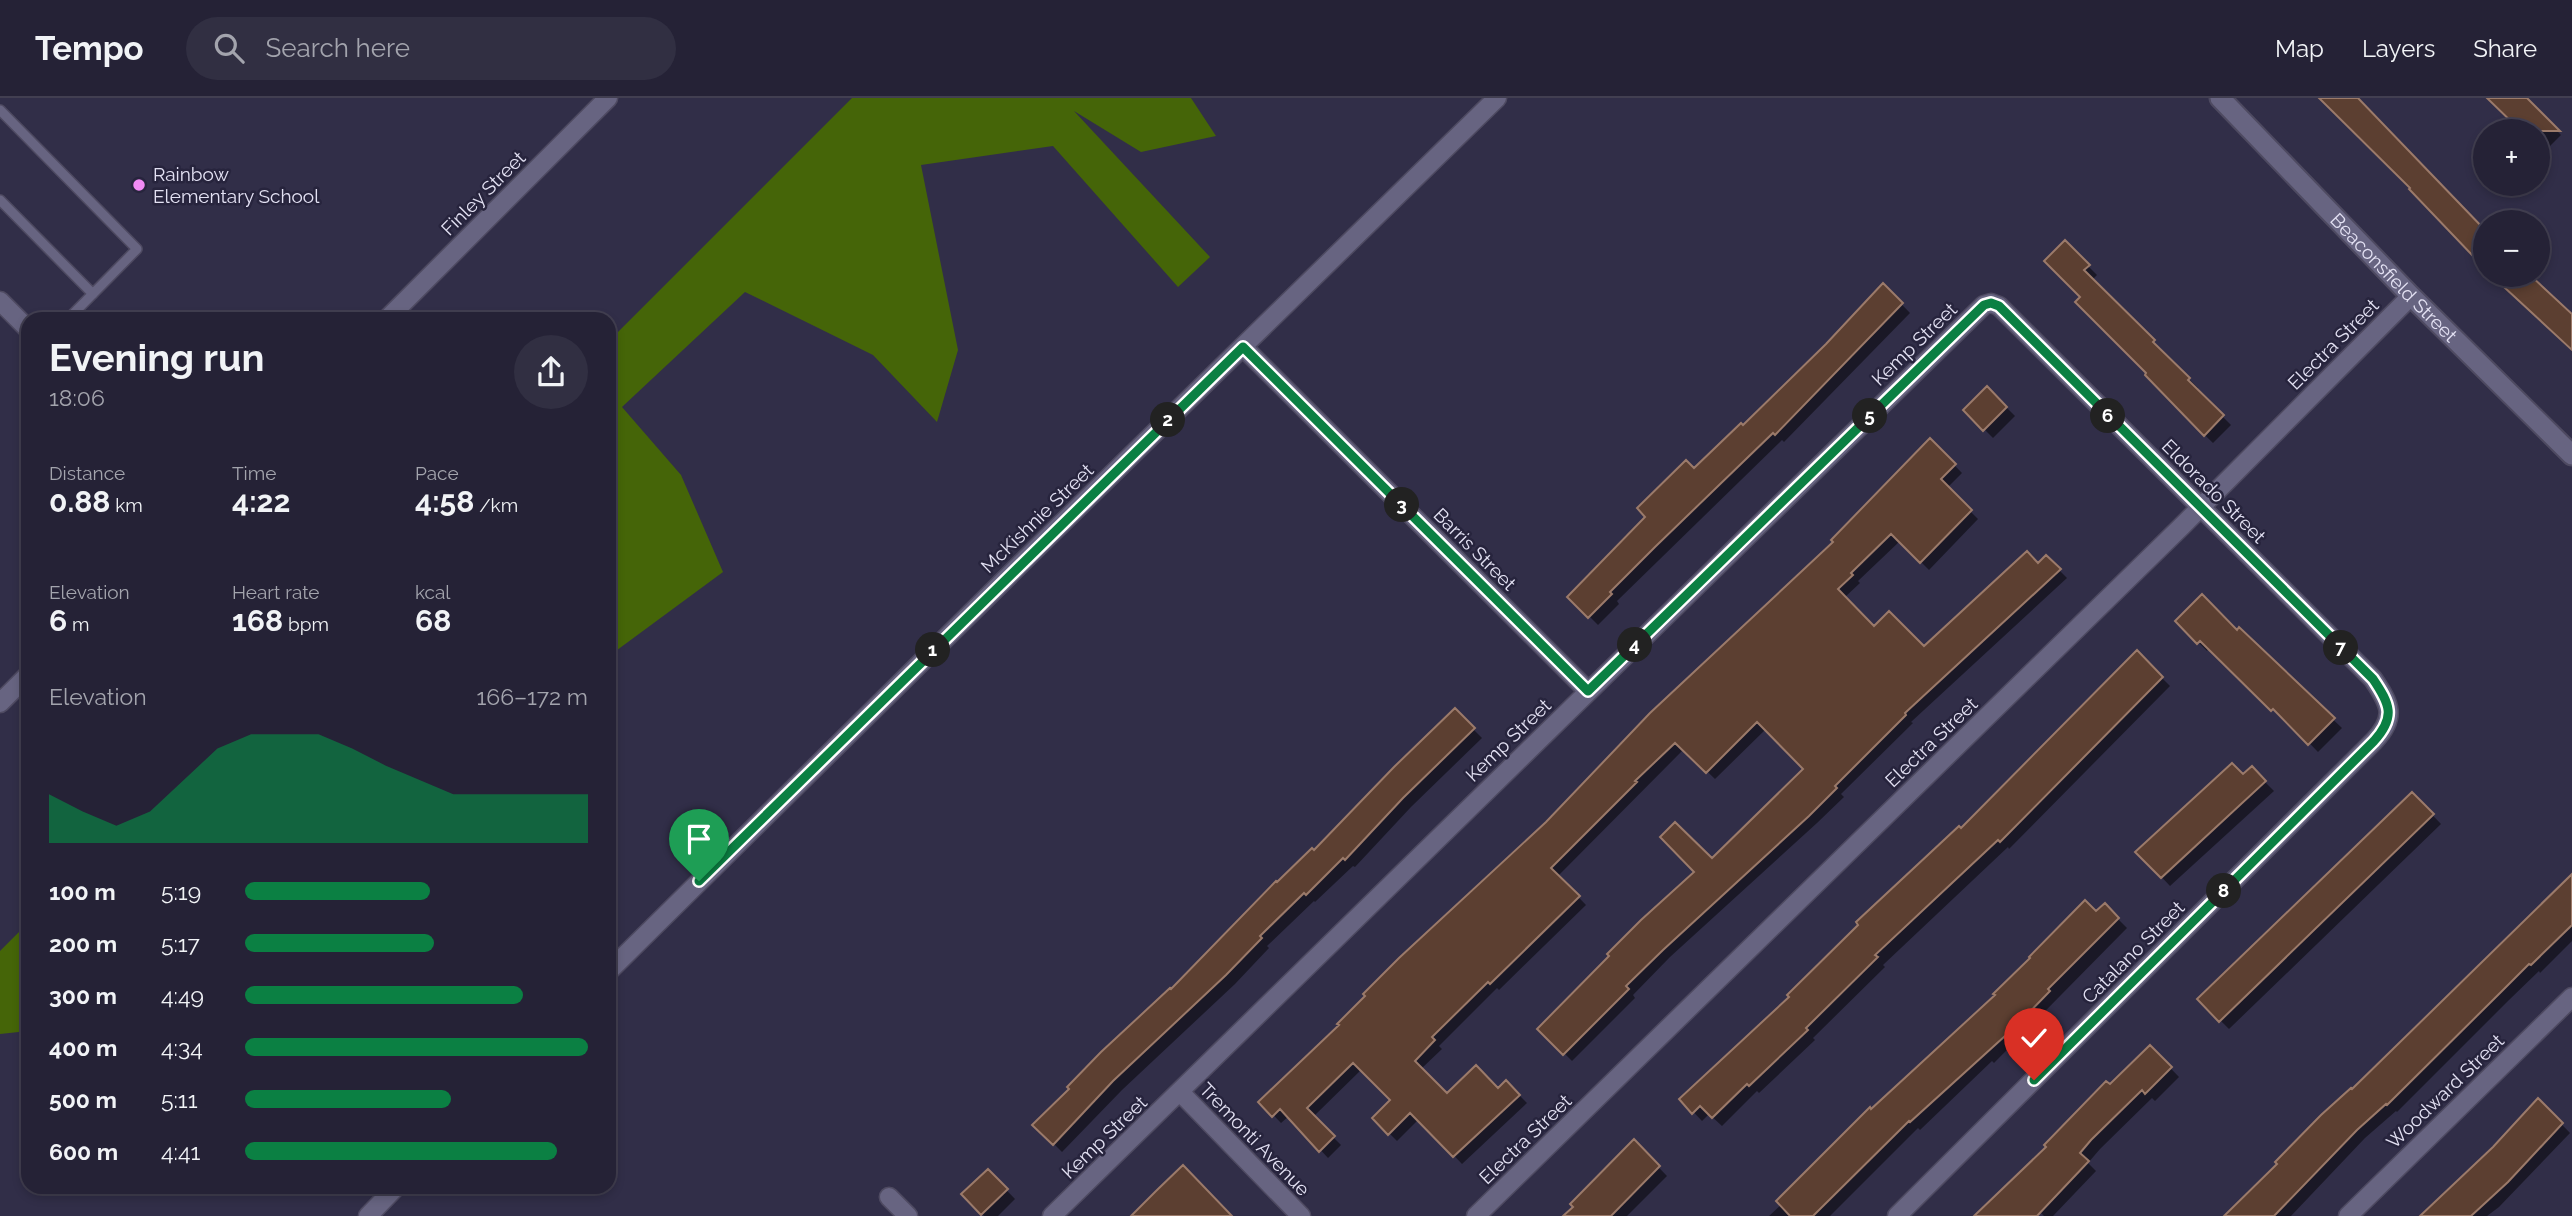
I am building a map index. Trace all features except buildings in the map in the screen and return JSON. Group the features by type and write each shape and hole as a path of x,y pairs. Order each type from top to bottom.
{"street":[{"name":"Finley Street","path":"394,312 608,98"},
{"name":"McKishnie Street","path":"616,964 1497,98"},
{"name":"Beaconsfield Street","path":"2220,98 2411,296 2572,455"},
{"name":"Electra Street","path":"1476,1216 2200,508 2411,296"},
{"path":"0,301 21,322"},
{"name":"Kemp Street","path":"1052,1216 1984,305 1991,303 1999,306"},
{"name":"Eldorado Street","path":"1999,306 2373,679 2384,695 2390,712"},
{"name":"Barris Street","path":"1243,347 1588,691"},
{"path":"0,703 21,682"},
{"name":"Catalano Street","path":"1897,1216 2374,741 2385,729 2390,712"},
{"name":"Woodward Street","path":"2348,1216 2572,997"},
{"name":"Tremonti Avenue","path":"1180,1092 1301,1216"},
{"path":"368,1216 389,1194"},
{"path":"888,1197 908,1216"}],"lane":[{"path":"0,110 137,249 75,312"},
{"path":"0,200 93,294"}],"green space":[{"path":"852,98 1191,98 1216,136 1141,152 1074,111 1210,257 1178,287 1053,146 921,165 958,350 937,422 873,355 745,292 622,407 681,475 723,572 616,651 616,334"},
{"path":"21,930 21,1032 0,1034 0,951"}],"place":[{"name":"Rainbow Elementary School","path":"139,185"}],"route":[{"path":"699,881 1243,347 1588,691 1984,305 1991,303 1999,306 2373,679 2384,695 2390,712 2385,729 2374,741 2034,1080"}]}
